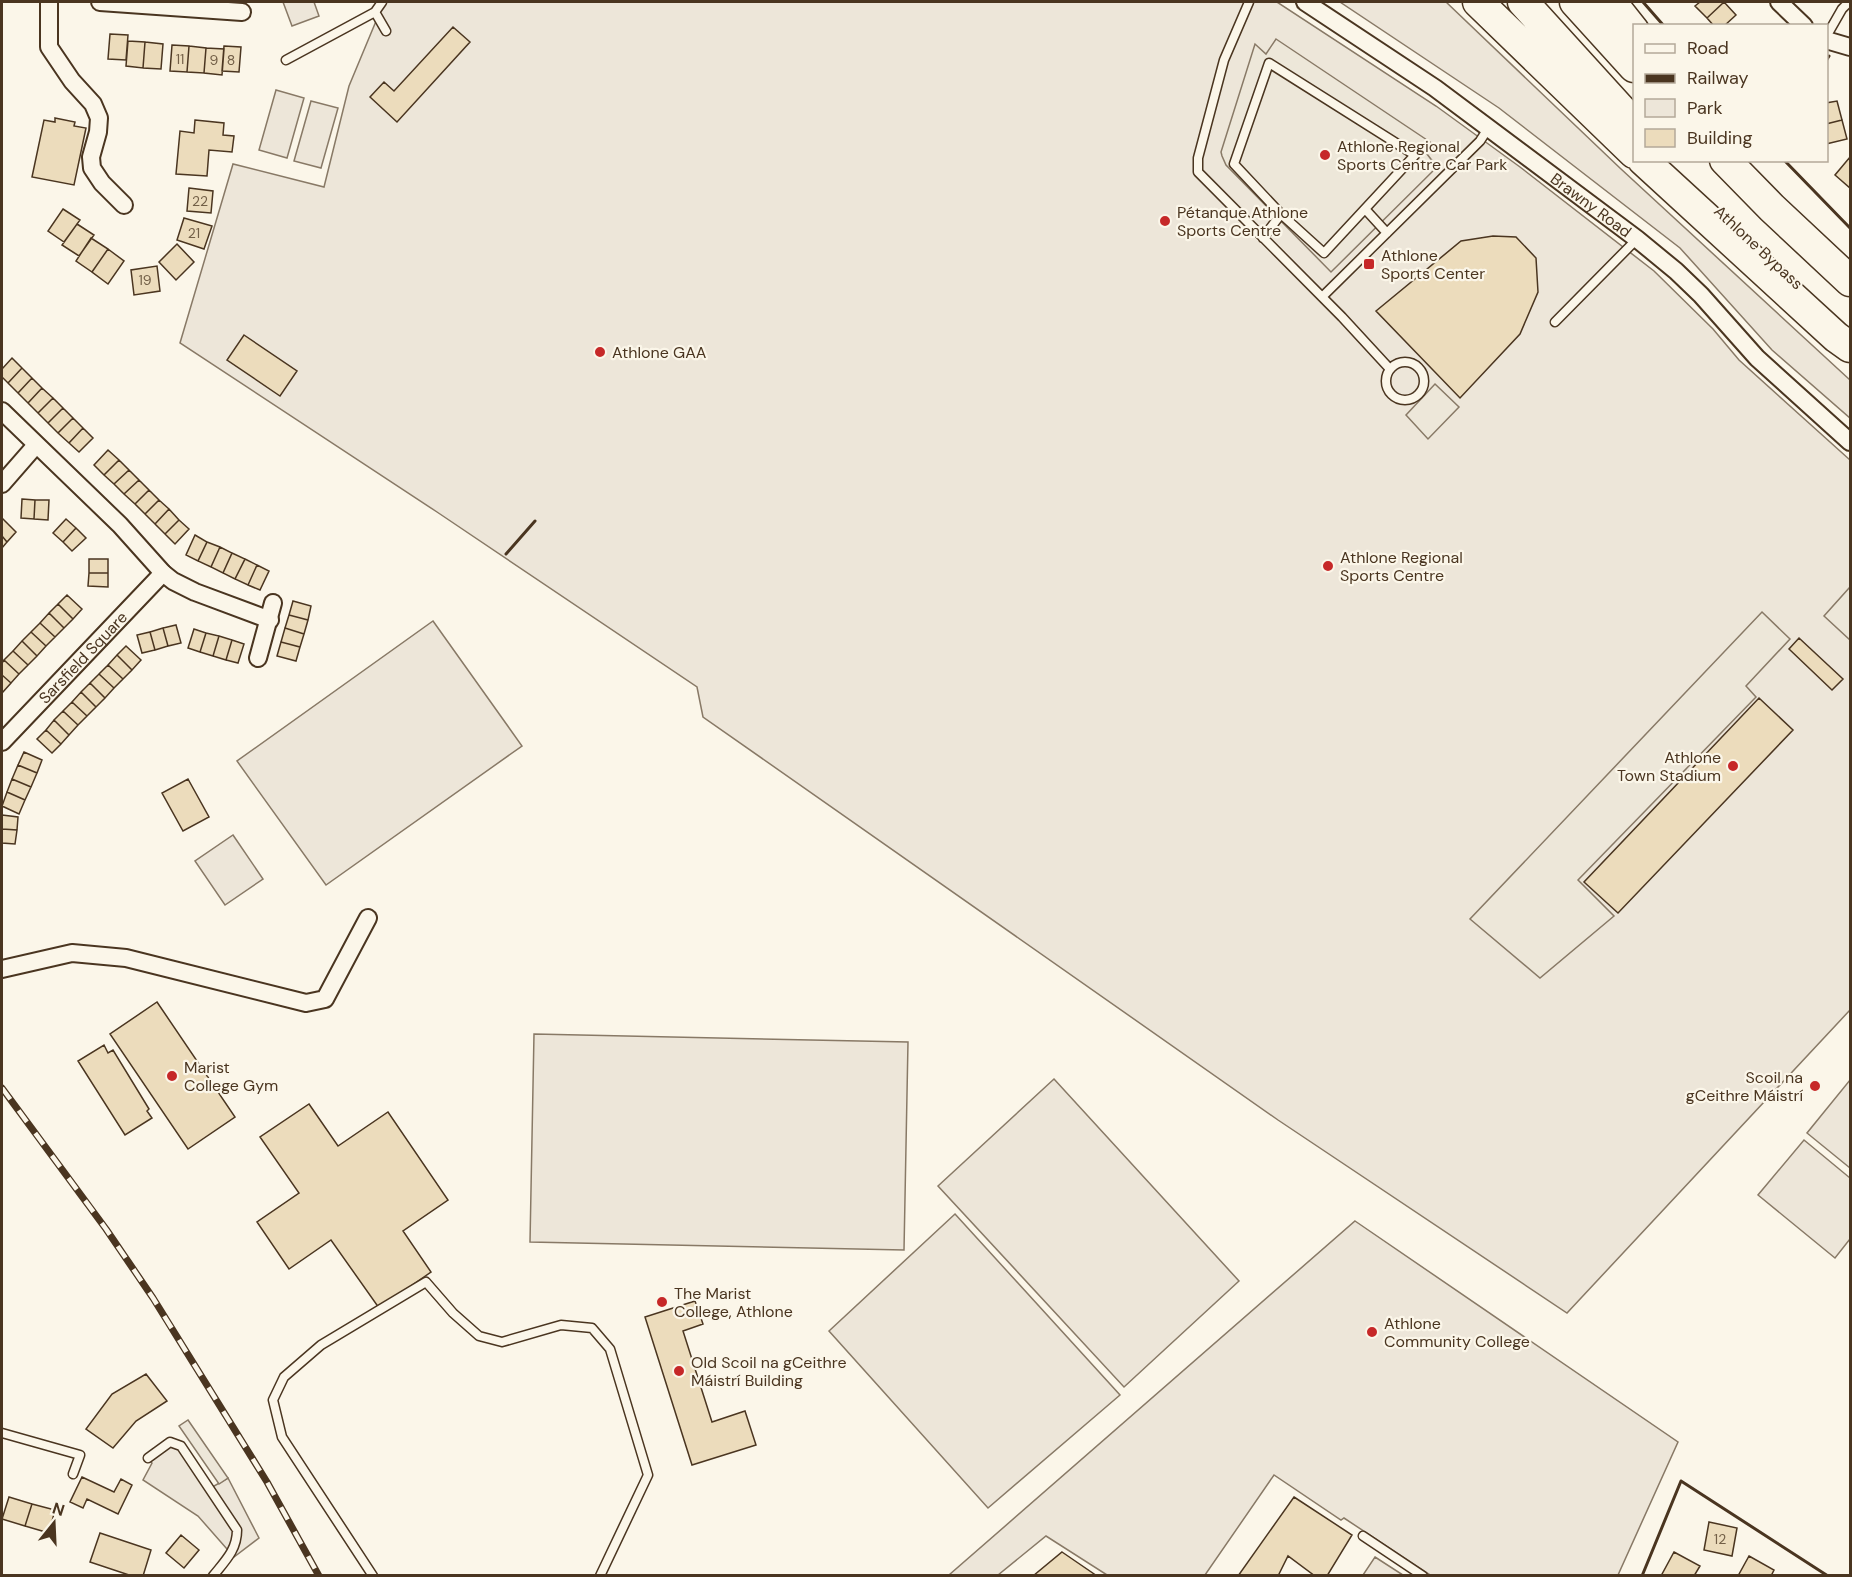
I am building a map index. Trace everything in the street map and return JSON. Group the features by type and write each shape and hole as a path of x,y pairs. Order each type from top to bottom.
{"highway":[{"path":"1478,2 1633,151"},
{"path":"1522,2 1633,122"},
{"path":"1575,2 1633,65"},
{"path":"1611,2 1633,29"},
{"path":"1645,162 1836,338 1851,347"},
{"name":"Athlone Bypass","path":"1670,162 1851,332"},
{"path":"1727,162 1772,208 1851,281"},
{"path":"1751,162 1851,263"}],"street":[{"path":"49,2 49,47 72,81 93,104 99,118 91,158 93,168 102,183 124,205"},
{"path":"100,2 242,11"},
{"name":"Brawny Road","path":"1305,2 1435,88 1637,239 1694,288 1757,358 1851,442"},
{"path":"1779,2 1802,24"},
{"path":"1828,38 1851,47"},
{"path":"2,411 120,525 163,573 177,584 270,620"},
{"path":"2,484 36,445"},
{"name":"Sarsfield Square","path":"2,742 163,573"},
{"path":"258,658 273,603"},
{"path":"2,969 72,953 126,958 306,1003 325,999 368,918"}],"lane":[{"path":"286,60 375,12 382,2"},
{"path":"1249,2 1224,60 1198,158 1198,172 1389,368"},
{"path":"1828,36 1842,9 1849,2"},
{"path":"375,12 386,32"},
{"path":"1269,63 1415,155 1324,253 1281,214 1233,164 1269,63"},
{"path":"1322,297 1480,141 1489,127"},
{"path":"1365,209 1387,233"},
{"path":"1263,238 1281,214"},
{"path":"1555,322 1637,239"},
{"path":"1401,362 1414,365 1423,375 1421,391 1411,400 1398,400 1390,394 1385,382 1389,368 1401,362"},
{"path":"373,1575 282,1437 273,1400 284,1377 321,1345 426,1282 453,1313 479,1336 502,1342 561,1325 592,1328 610,1349 648,1475 600,1575"},
{"path":"2,1433 80,1455 73,1474"},
{"path":"148,1458 170,1442 181,1446 237,1530 237,1542 213,1575"},
{"path":"1363,1536 1423,1575"}],"green space":[{"path":"283,2 314,2 319,16 292,26"},
{"path":"384,2 1277,2 1436,106 1520,167 1654,271 1713,329 1739,360 1850,460 1850,1010 1567,1313 1278,1120 703,717 697,687 180,343 233,164 324,187 349,86"},
{"path":"1340,2 1446,2 1621,169 1850,380 1850,418 1772,350 1680,248 1499,108"},
{"path":"276,90 304,98 287,158 259,150"},
{"path":"311,101 338,108 321,168 294,161"},
{"path":"433,621 522,746 326,885 237,761"},
{"path":"233,835 263,879 225,905 195,861"},
{"path":"534,1034 908,1042 904,1250 530,1242"},
{"path":"1054,1079 1239,1281 1124,1387 938,1186"},
{"path":"1850,1080 1850,1168 1807,1133"},
{"path":"1804,1140 1850,1178 1850,1239 1835,1258 1758,1195"},
{"path":"955,1214 1120,1395 988,1508 829,1331"},
{"name":"Athlone Community College","path":"1355,1221 1678,1442 1618,1575 1430,1575 1274,1475 1205,1575 1107,1575 1046,1536 998,1575 949,1575"},
{"path":"170,1442 181,1446 209,1489 228,1478 259,1538 234,1557 198,1516 143,1480 152,1463 148,1458"},
{"path":"1375,1557 1403,1575 1363,1575"}],"shaded area":[{"name":"Athlone Regional Sports Centre Car Park","path":"1276,39 1436,146 1427,154 1437,167 1331,272 1226,165 1221,152 1255,44 1266,54"},
{"path":"1435,384 1459,407 1428,439 1406,415"},
{"path":"1850,587 1850,640 1824,616"},
{"path":"1762,612 1790,639 1746,686 1756,697 1578,880 1614,916 1540,978 1470,919"},
{"path":"188,1420 228,1478 219,1484 179,1426"}],"building":[{"path":"1700,2 1724,2 1707,18 1695,6"},
{"path":"1724,2 1736,15 1726,24 1712,24 1707,18"},
{"path":"453,27 470,42 397,122 370,97 384,82 394,91"},
{"path":"110,34 128,35 126,60 108,59"},
{"path":"128,41 145,42 143,68 126,66"},
{"path":"145,42 163,44 161,69 143,68"},
{"path":"172,45 189,46 187,72 170,71"},
{"path":"189,46 206,48 204,73 187,72"},
{"path":"224,46 241,47 239,72 222,71"},
{"path":"206,48 224,49 222,75 204,73"},
{"path":"1837,101 1842,120 1828,124 1828,103"},
{"path":"55,118 75,122 74,126 86,128 74,185 32,177 44,120 55,122"},
{"path":"195,120 224,123 223,135 234,136 232,152 209,150 207,176 176,174 180,131 194,133"},
{"path":"1842,120 1847,139 1828,144 1828,124"},
{"path":"1850,157 1850,188 1835,175"},
{"path":"189,188 213,191 211,213 187,211"},
{"path":"63,209 80,220 64,242 48,231"},
{"path":"184,218 212,226 204,249 177,240"},
{"path":"77,224 94,235 79,256 62,245"},
{"path":"1493,236 1516,237 1536,258 1538,292 1520,334 1460,398 1376,311 1461,241"},
{"path":"91,238 108,249 92,272 76,261"},
{"path":"177,244 194,262 176,280 159,262"},
{"path":"108,249 124,261 108,284 92,272"},
{"path":"157,266 160,291 134,295 131,270"},
{"path":"244,335 297,371 280,396 227,360"},
{"path":"12,358 22,368 8,383 2,377 2,369"},
{"path":"22,368 32,378 18,393 8,383"},
{"path":"32,378 42,388 28,403 18,393"},
{"path":"42,388 53,398 38,413 28,403"},
{"path":"53,398 63,408 48,423 38,413"},
{"path":"63,408 73,418 58,433 48,423"},
{"path":"73,418 83,428 69,443 58,433"},
{"path":"83,428 93,438 79,452 69,443"},
{"path":"108,450 119,460 104,475 94,465"},
{"path":"119,460 129,470 114,484 104,475"},
{"path":"129,470 139,480 124,494 114,484"},
{"path":"139,480 149,490 135,504 124,494"},
{"path":"149,490 159,500 145,514 135,504"},
{"path":"22,499 35,500 34,519 21,518"},
{"path":"35,500 49,500 48,520 34,519"},
{"path":"159,500 169,509 155,524 145,514"},
{"path":"169,509 179,520 165,534 155,524"},
{"path":"2,518 16,532 7,542 2,536"},
{"path":"66,519 76,528 63,542 53,533"},
{"path":"179,520 189,529 175,544 165,534"},
{"path":"76,528 86,538 72,551 63,542"},
{"path":"195,535 207,542 198,561 186,555"},
{"path":"2,536 7,542 2,548"},
{"path":"207,542 220,547 211,567 198,561"},
{"path":"220,547 232,553 223,573 211,567"},
{"path":"232,553 245,559 235,579 223,573"},
{"path":"89,559 108,559 108,573 89,573"},
{"path":"245,559 257,565 248,585 235,579"},
{"path":"257,565 269,571 260,590 248,585"},
{"path":"89,573 108,573 108,587 88,586"},
{"path":"67,595 82,609 73,619 58,604"},
{"path":"293,601 311,606 308,620 289,615"},
{"path":"58,604 73,619 64,628 49,613"},
{"path":"49,613 64,628 55,637 40,623"},
{"path":"289,615 308,620 304,634 285,628"},
{"path":"40,623 55,637 46,646 31,632"},
{"path":"176,625 181,643 168,646 163,628"},
{"path":"163,628 168,646 155,650 150,632"},
{"path":"285,628 304,634 300,647 281,642"},
{"path":"194,629 206,633 200,652 188,648"},
{"path":"31,632 46,646 37,656 22,641"},
{"path":"150,632 155,650 142,653 137,635"},
{"path":"206,633 219,636 213,656 200,652"},
{"path":"219,636 232,640 226,660 213,656"},
{"path":"1799,638 1843,679 1832,690 1789,649"},
{"path":"232,640 244,644 238,663 226,660"},
{"path":"22,641 37,656 28,665 13,651"},
{"path":"281,642 300,647 296,661 277,656"},
{"path":"126,646 141,660 132,670 117,655"},
{"path":"13,651 28,665 19,674 4,660"},
{"path":"117,655 132,670 123,679 108,665"},
{"path":"4,660 19,674 11,683 2,675"},
{"path":"108,665 123,679 114,688 99,674"},
{"path":"99,674 114,688 105,698 90,683"},
{"path":"2,675 11,683 2,693"},
{"path":"90,683 105,698 96,707 81,692"},
{"path":"81,692 96,707 87,716 72,702"},
{"path":"1759,698 1793,730 1618,913 1584,882"},
{"path":"72,702 87,716 78,725 63,711"},
{"path":"63,711 78,725 69,735 54,720"},
{"path":"54,720 69,735 61,744 46,730"},
{"path":"46,730 61,744 52,753 37,739"},
{"path":"24,752 42,760 37,773 18,765"},
{"path":"18,765 37,773 31,787 12,779"},
{"path":"12,779 31,787 25,800 7,792"},
{"path":"188,779 209,817 183,831 162,793"},
{"path":"7,792 25,800 19,814 2,806"},
{"path":"2,815 18,817 17,830 2,829"},
{"path":"2,829 17,830 15,844 2,843"},
{"name":"Marist College Gym","path":"157,1002 235,1117 188,1149 110,1034"},
{"path":"104,1045 108,1053 113,1050 149,1109 147,1111 152,1118 125,1135 78,1061"},
{"path":"309,1104 338,1146 388,1112 448,1200 403,1231 431,1272 379,1308 331,1240 289,1269 257,1222 299,1193 260,1137"},
{"name":"Old Scoil na gCeithre Máistrí Building","path":"695,1301 703,1324 683,1331 712,1422 745,1411 756,1445 692,1465 645,1317"},
{"path":"146,1374 167,1401 136,1421 113,1448 86,1429 112,1394"},
{"path":"82,1477 114,1492 121,1479 132,1485 118,1514 87,1499 83,1508 70,1502"},
{"path":"9,1497 32,1504 25,1526 2,1519"},
{"path":"1294,1497 1352,1535 1327,1576 1315,1576 1288,1556 1278,1576 1238,1576"},
{"path":"32,1504 55,1510 49,1533 25,1526"},
{"path":"1709,1522 1737,1528 1732,1556 1704,1550"},
{"path":"100,1533 151,1550 143,1576 132,1576 90,1562"},
{"path":"181,1535 199,1550 184,1568 166,1553"},
{"path":"1062,1552 1097,1576 1033,1576"},
{"path":"1674,1552 1700,1566 1694,1576 1661,1576"},
{"path":"1749,1556 1774,1570 1771,1576 1738,1576"}],"railway":[{"path":"2,1088 106,1229 153,1298 267,1482 319,1576"}],"wall":[{"path":"1643,2 1662,24"},
{"path":"1786,162 1850,228"},
{"path":"506,554 535,521"},
{"path":"1642,1576 1681,1481 1828,1576"}],"place":[{"name":"Athlone Regional Sports Centre Car Park","path":"1325,155"},
{"name":"Pétanque Athlone Sports Centre","path":"1165,221"},
{"name":"Athlone Sports Center","path":"1369,264"},
{"name":"Athlone GAA","path":"600,352"},
{"name":"Athlone Regional Sports Centre","path":"1328,566"},
{"name":"Athlone Town Stadium","path":"1733,766"},
{"name":"Marist College Gym","path":"172,1076"},
{"name":"Scoil na gCeithre Máistrí","path":"1815,1086"},
{"name":"The Marist College, Athlone","path":"662,1302"},
{"name":"Athlone Community College","path":"1372,1332"},
{"name":"Old Scoil na gCeithre Máistrí Building","path":"679,1371"}]}
